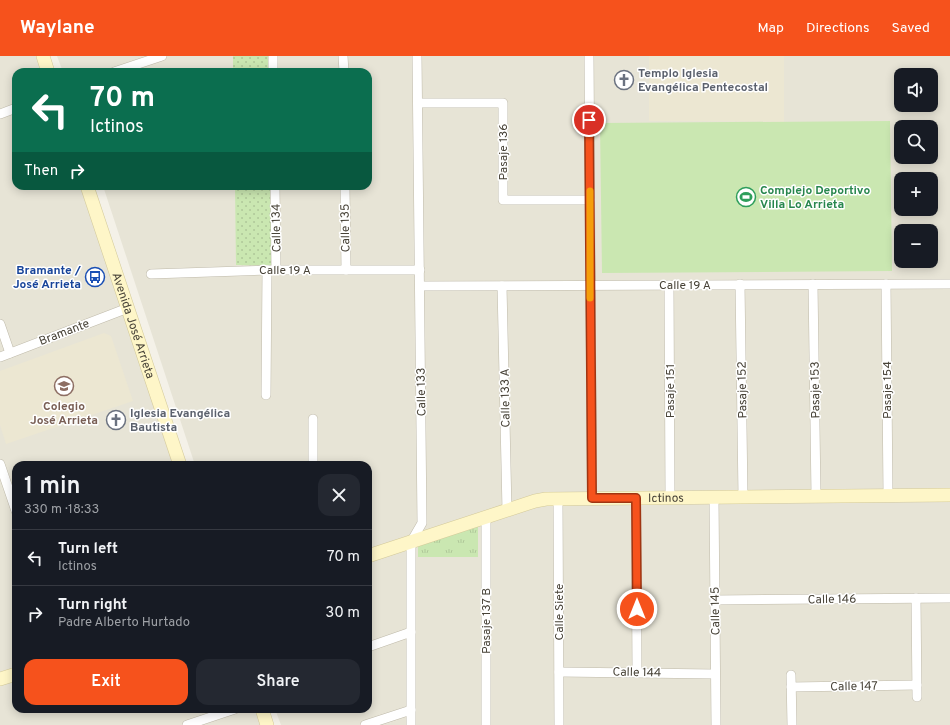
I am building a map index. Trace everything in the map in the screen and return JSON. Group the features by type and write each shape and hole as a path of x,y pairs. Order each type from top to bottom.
{"street":[{"path":"43,56 47,68"},
{"path":"124,68 148,58 162,56"},
{"path":"273,56 273,68"},
{"path":"344,56 344,68"},
{"name":"Calle 133","path":"411,542 422,523 417,56"},
{"path":"589,56 592,498"},
{"name":"Pasaje 136","path":"418,103 503,103 503,200 590,200"},
{"path":"0,114 12,110"},
{"name":"Avenida José Arrieta","path":"88,190 179,461"},
{"name":"Calle 134","path":"266,394 275,190"},
{"name":"Calle 135","path":"345,190 346,270"},
{"name":"Calle 19 A","path":"151,274 272,270 420,270"},
{"name":"Pasaje 152","path":"740,284 743,496"},
{"name":"Pasaje 153","path":"814,284 816,496"},
{"name":"Pasaje 154","path":"886,284 888,495"},
{"name":"Calle 19 A","path":"420,286 950,284"},
{"name":"Pasaje 151","path":"669,285 670,497"},
{"name":"Calle 133 A","path":"502,286 507,510"},
{"name":"Bramante","path":"0,357 128,308"},
{"path":"0,324 10,353"},
{"path":"313,419 313,461"},
{"path":"0,464 12,499"},
{"name":"Ictinos","path":"372,555 535,501 558,498 950,495"},
{"name":"Calle 145","path":"714,497 716,725"},
{"name":"Calle Siete","path":"558,498 559,725"},
{"path":"636,498 637,672"},
{"name":"Pasaje 137 B","path":"486,517 486,725"},
{"path":"411,542 411,725"},
{"path":"916,598 917,697"},
{"name":"Calle 146","path":"715,600 950,598"},
{"path":"372,645 411,632"},
{"name":"Calle 144","path":"559,672 716,674"},
{"path":"791,674 792,725"},
{"path":"0,679 12,675"},
{"name":"Calle 147","path":"791,687 917,685"},
{"path":"365,725 411,710"},
{"path":"187,725 223,713"},
{"path":"264,713 268,725"}],"shaded area":[{"path":"0,56 36,56 40,68 12,68 12,190 81,190 173,461 12,461 12,713 256,713 261,725 0,725"},
{"path":"57,56 950,56 950,725 281,725 276,713 372,713 372,461 194,461 104,190 372,190 372,68 62,68"},
{"path":"649,56 784,56 784,122 649,121"},
{"name":"Colegio José Arrieta","path":"104,333 111,336 133,401 6,444 0,425 0,371"}],"green space":[{"path":"233,56 271,56 271,68 233,68"},
{"name":"Complejo Deportivo Villa Lo Arrieta","path":"890,121 892,271 602,273 600,123"},
{"path":"235,190 272,190 273,266 236,265"},
{"path":"478,523 478,557 418,557 418,546"}],"slow traffic":[{"path":"590,191 590,298"}],"place":[{"name":"Templo Iglesia Evangélica Pentecostal","path":"624,80"},
{"name":"Complejo Deportivo Villa Lo Arrieta","path":"746,197"},
{"name":"Bramante / José Arrieta","path":"95,277"},
{"name":"Colegio José Arrieta","path":"64,386"},
{"name":"Iglesia Evangélica Bautista","path":"116,420"}],"route":[{"path":"589,120 592,498 636,498 637,609"}]}
